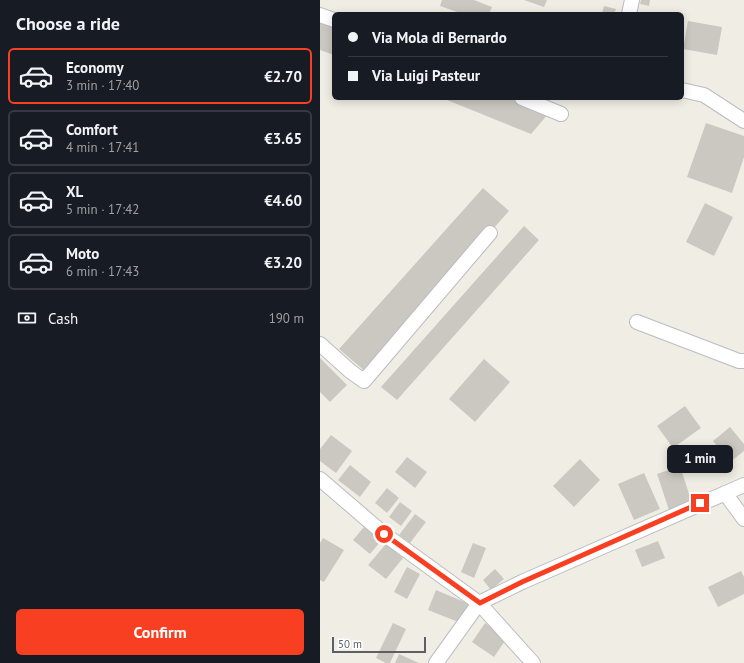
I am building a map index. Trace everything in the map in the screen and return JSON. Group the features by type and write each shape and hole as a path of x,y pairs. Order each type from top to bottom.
{"street":[{"path":"629,12 632,0"},
{"path":"320,15 332,19"},
{"path":"684,91 704,96 744,121"},
{"path":"527,100 562,114"},
{"path":"320,344 350,371 364,381 490,233"},
{"path":"637,322 739,361 744,361"},
{"path":"320,479 384,534 480,603 533,663"},
{"path":"436,663 480,603 522,582 744,485"},
{"path":"725,493 744,519"}],"building":[{"path":"442,0 474,0 492,7 490,12 457,12 440,6"},
{"path":"524,0 547,0 544,7"},
{"path":"641,0 650,0 649,6 640,4"},
{"path":"604,6 616,9 615,12 602,12"},
{"path":"688,21 722,27 717,55 684,49"},
{"path":"320,22 332,26 332,54 320,50"},
{"path":"447,100 516,100 549,113 531,134"},
{"path":"706,123 744,136 744,157 732,193 687,177"},
{"path":"483,188 509,211 366,372 339,349"},
{"path":"705,203 733,217 714,256 686,242"},
{"path":"524,226 539,240 397,400 381,387"},
{"path":"320,358 347,385 330,402 320,392"},
{"path":"484,359 510,382 475,422 449,399"},
{"path":"685,406 701,428 673,448 657,426"},
{"path":"730,427 744,444 744,451 730,462 713,441"},
{"path":"331,435 352,451 336,473 320,461 320,449"},
{"path":"407,457 427,472 415,488 395,472"},
{"path":"580,459 600,480 574,507 553,486"},
{"path":"350,465 371,482 360,497 338,480"},
{"path":"680,466 692,503 669,510 657,474"},
{"path":"644,473 660,509 634,520 618,484"},
{"path":"387,488 399,498 387,513 375,503"},
{"path":"400,502 412,511 401,526 389,517"},
{"path":"415,514 426,522 410,543 399,535"},
{"path":"364,527 381,541 370,554 353,540"},
{"path":"323,538 344,550 324,582 320,580 320,543"},
{"path":"658,541 665,558 642,567 635,550"},
{"path":"473,543 486,548 474,578 461,572"},
{"path":"386,544 403,558 386,579 368,565"},
{"path":"407,567 420,574 407,599 394,592"},
{"path":"495,569 504,579 491,590 483,580"},
{"path":"741,571 744,577 744,594 718,607 708,587"},
{"path":"436,590 469,604 461,623 428,610"},
{"path":"393,623 406,629 390,663 386,663 376,658"},
{"path":"485,623 507,638 494,657 472,642"},
{"path":"399,654 419,663 395,663"}],"route":[{"path":"384,534 480,603 522,582 700,503"}]}
